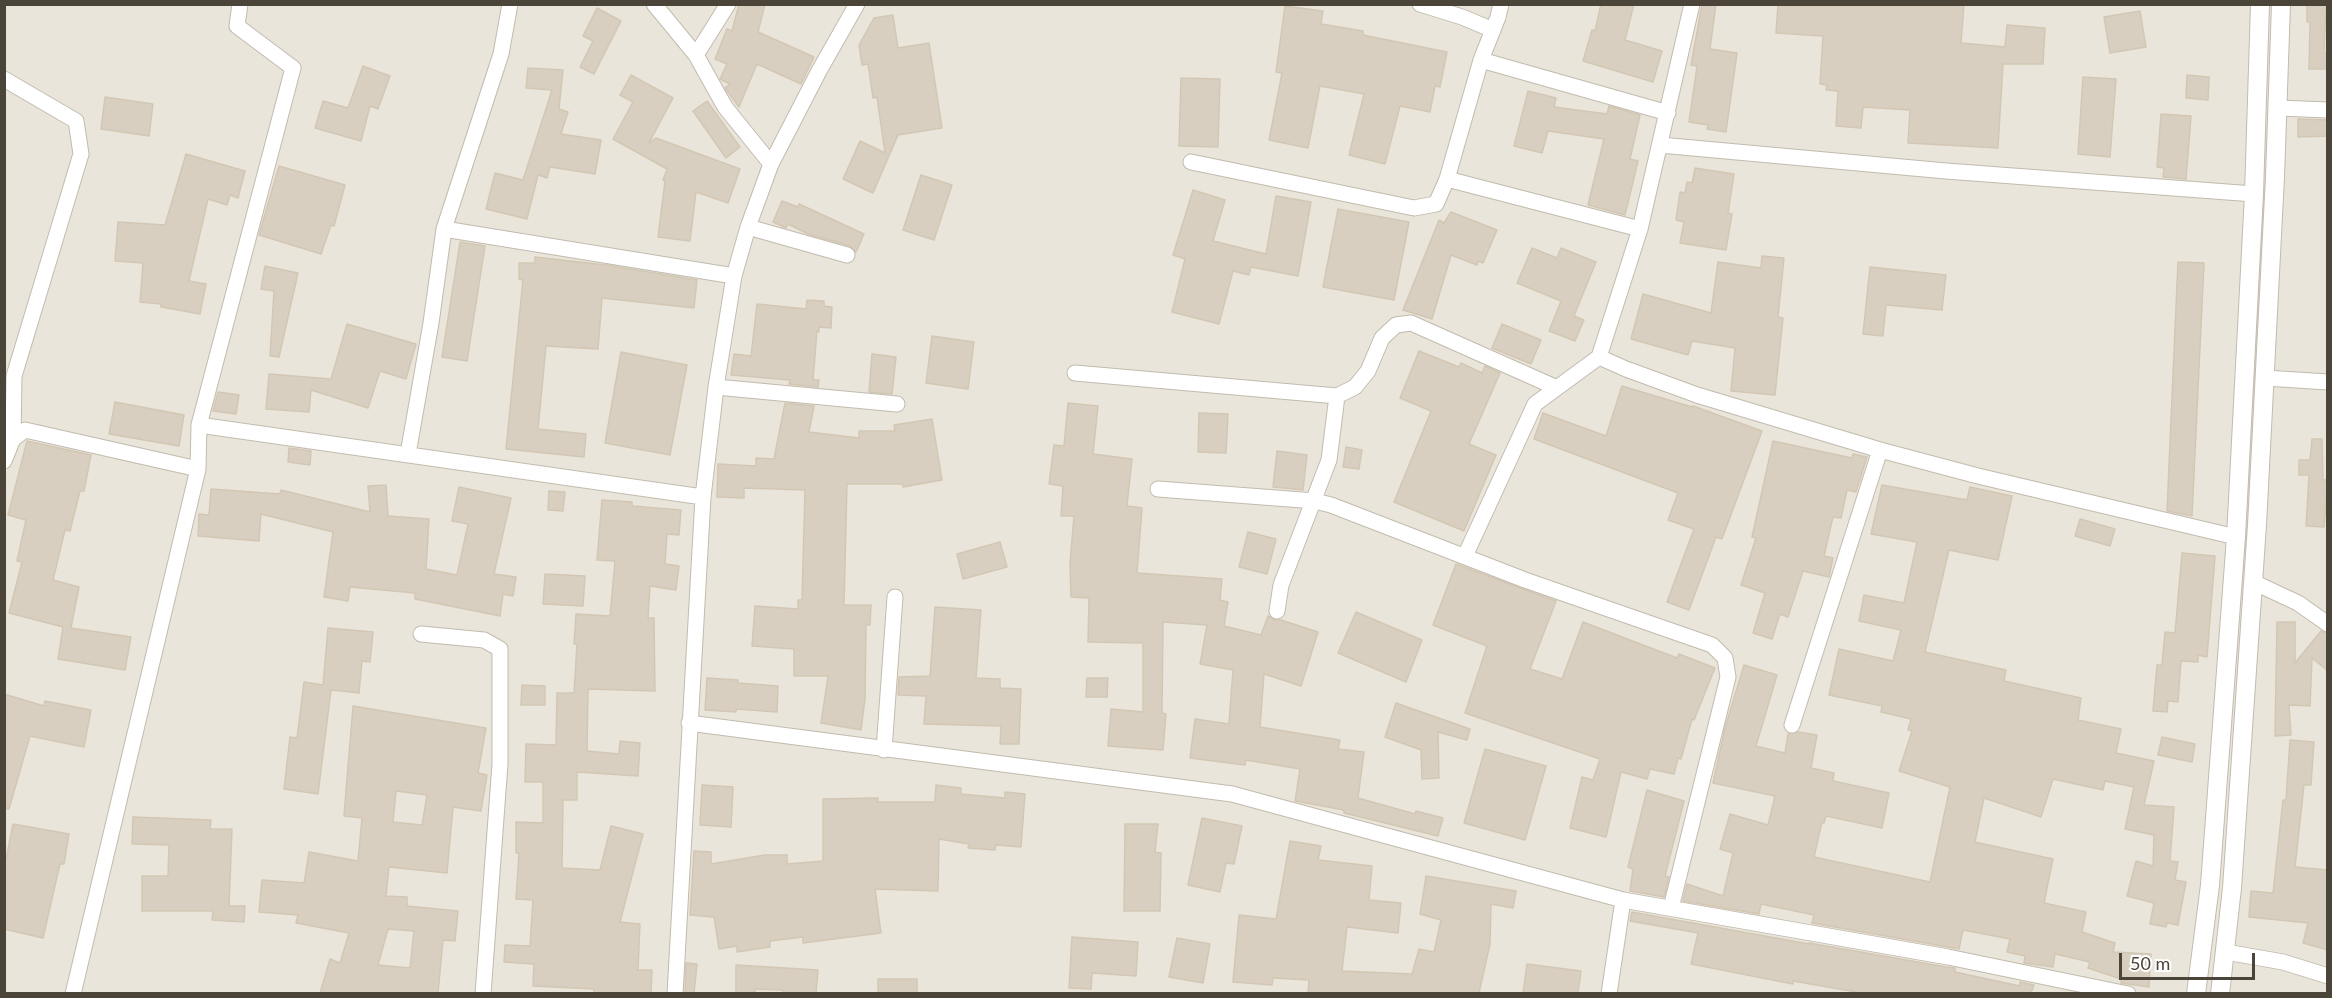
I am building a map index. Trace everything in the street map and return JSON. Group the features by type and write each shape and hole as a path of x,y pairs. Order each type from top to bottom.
{"street":[{"path":"73,993 198,469 199,425 292,68 237,26 240,4"},
{"path":"408,454 431,322 444,229 501,54 510,4"},
{"path":"654,4 696,55 725,107 771,164"},
{"path":"696,55 728,4"},
{"path":"675,993 703,497 716,387 734,276 748,227 771,164 857,4"},
{"path":"1420,4 1462,17 1492,30"},
{"path":"1191,162 1414,208 1436,204 1447,179 1481,60 1501,4"},
{"path":"1465,556 1535,404 1555,387 1599,357 1640,229 1692,4"},
{"path":"2196,993 2210,885 2236,537 2254,194 2260,4"},
{"path":"2220,993 2226,952 2253,582 2265,378 2281,4"},
{"path":"1481,60 1668,113"},
{"path":"4,79 76,121 81,154 14,376 13,439 4,461"},
{"path":"2278,108 2328,110"},
{"path":"1660,145 1946,171 2254,194"},
{"path":"1447,179 1640,229"},
{"path":"748,227 847,255"},
{"path":"444,229 734,276"},
{"path":"1075,373 1337,396 1355,387 1368,371 1382,338 1396,325 1411,323 1555,387"},
{"path":"1599,357 1697,395 1880,450 2000,482 2236,537"},
{"path":"2265,378 2328,382"},
{"path":"716,387 897,404"},
{"path":"1277,611 1281,585 1329,460 1337,396"},
{"path":"199,425 703,497"},
{"path":"13,439 25,430 198,469"},
{"path":"1792,725 1880,450"},
{"path":"1158,489 1331,504 1525,580 1712,645 1725,658 1728,677 1671,908"},
{"path":"2253,582 2298,603 2328,624"},
{"path":"884,750 895,597"},
{"path":"421,634 484,640 500,649 500,764 483,993"},
{"path":"689,723 1232,794 1623,900 1948,957 2128,993"},
{"path":"1609,993 1623,900"},
{"path":"2226,952 2283,962 2328,975"}],"shaded area":[{"path":"5,5 2327,5 2327,993 5,993"}],"building":[{"path":"739,4 765,4 758,32 814,57 801,84 757,64 739,107 725,88 730,84 720,79 727,64 715,59 727,29 732,31"},
{"path":"1601,4 1634,4 1625,40 1662,51 1653,82 1583,61 1592,30 1595,31"},
{"path":"1702,4 1716,4 1710,49 1737,53 1726,132 1707,129 1708,125 1689,122 1697,66 1691,65"},
{"path":"1778,4 1964,4 1961,43 2005,47 2007,25 2045,28 2043,64 2003,64 1998,148 1908,143 1910,110 1863,107 1861,128 1836,126 1838,91 1826,90 1827,85 1820,84 1823,36 1776,33"},
{"path":"2307,4 2326,4 2324,53 2328,53 2328,69 2309,69 2310,22 2307,22"},
{"path":"1285,6 1323,11 1321,24 1363,31 1363,35 1447,52 1440,87 1435,86 1430,112 1400,106 1385,164 1349,155 1364,94 1320,86 1308,148 1269,140 1282,73 1276,72"},
{"path":"597,8 621,21 594,74 580,67 593,41 583,36"},
{"path":"2140,11 2146,47 2110,53 2104,17"},
{"path":"893,15 898,48 929,43 942,128 898,135 873,193 843,179 860,141 885,153 877,97 873,98 868,64 862,65 859,45 874,18"},
{"path":"363,66 390,76 378,109 370,106 361,141 315,128 323,101 348,108"},
{"path":"528,68 563,70 559,109 568,112 561,134 601,140 595,174 550,167 547,178 538,175 527,219 486,209 495,173 523,180 552,90 526,88"},
{"path":"631,75 673,98 649,143 656,138 740,169 728,203 696,192 690,241 658,237 665,181 663,180 667,169 613,139 633,102 620,95"},
{"path":"2187,75 2209,77 2208,100 2186,98"},
{"path":"2083,77 2116,79 2110,157 2078,154"},
{"path":"1181,78 1220,79 1218,147 1179,146"},
{"path":"1528,91 1556,98 1554,107 1607,114 1609,106 1640,115 1630,159 1638,161 1625,215 1588,205 1604,139 1548,131 1542,153 1514,146"},
{"path":"105,97 153,104 149,136 101,129"},
{"path":"707,101 740,147 726,158 693,111"},
{"path":"2161,114 2191,116 2186,179 2163,177 2164,168 2157,167"},
{"path":"2298,119 2328,120 2328,136 2298,137"},
{"path":"186,154 245,171 238,198 230,195 227,205 208,199 189,281 206,284 200,314 161,307 161,304 140,302 143,263 115,261 118,222 165,225"},
{"path":"279,166 345,185 334,226 331,225 321,254 259,235"},
{"path":"1695,168 1734,174 1728,213 1732,214 1726,250 1680,243 1684,222 1676,220 1680,192 1685,193 1687,182 1692,183"},
{"path":"921,175 952,185 934,240 903,230"},
{"path":"1193,190 1225,200 1213,241 1266,254 1276,196 1311,202 1298,276 1251,267 1249,275 1233,271 1219,324 1172,312 1185,259 1173,255"},
{"path":"782,201 798,207 799,204 864,234 856,252 850,246 808,234 788,224 786,228 773,222"},
{"path":"1338,209 1409,222 1394,300 1323,287"},
{"path":"1451,212 1497,230 1483,263 1478,261 1477,265 1451,255 1432,319 1403,310 1439,220 1444,223"},
{"path":"460,242 485,246 467,361 442,357"},
{"path":"1532,248 1557,258 1561,248 1596,262 1574,316 1584,320 1575,341 1549,331 1561,301 1517,283"},
{"path":"1762,256 1784,258 1778,317 1783,318 1775,395 1731,391 1735,348 1692,341 1688,355 1631,339 1643,294 1711,313 1718,262 1761,268"},
{"path":"535,257 606,265 697,280 694,308 602,298 598,349 546,346 538,429 586,434 584,457 506,449 523,280 519,279 519,263 535,263"},
{"path":"2178,262 2204,263 2192,516 2167,511"},
{"path":"265,266 298,273 279,357 270,356 274,291 261,289"},
{"path":"1870,267 1946,275 1942,310 1886,305 1883,336 1863,334"},
{"path":"807,300 824,301 824,306 832,307 831,328 819,327 819,332 817,331 813,380 819,380 818,387 789,384 790,380 731,375 734,354 751,356 757,304 806,309"},
{"path":"347,324 416,344 406,379 380,371 368,408 311,390 309,412 266,409 269,374 331,379"},
{"path":"1502,324 1541,340 1531,364 1492,348"},
{"path":"932,336 974,342 968,389 926,383"},
{"path":"1419,351 1459,367 1461,363 1482,373 1485,366 1500,373 1469,444 1496,455 1464,531 1394,502 1431,411 1400,398"},
{"path":"621,352 687,365 670,455 605,443"},
{"path":"872,354 896,357 892,394 869,392"},
{"path":"1622,386 1693,406 1762,431 1722,539 1716,537 1689,610 1667,602 1694,529 1668,520 1678,493 1534,439 1543,413 1606,436"},
{"path":"218,392 239,395 236,414 213,411"},
{"path":"115,402 184,415 179,446 109,434"},
{"path":"785,403 814,406 809,432 859,438 859,431 895,431 894,425 932,419 942,480 903,487 903,484 847,484 844,605 871,605 870,625 866,625 865,699 861,730 821,723 828,676 794,676 794,649 752,646 755,606 798,609 798,600 802,600 805,490 744,488 744,498 717,497 718,464 756,466 756,458 774,459"},
{"path":"1068,403 1098,406 1093,454 1132,459 1127,506 1142,508 1137,573 1222,579 1220,600 1228,602 1224,626 1261,635 1268,616 1318,632 1301,686 1264,674 1260,727 1340,740 1338,749 1364,752 1358,798 1415,814 1416,811 1443,818 1438,836 1344,813 1344,810 1295,801 1300,769 1246,760 1245,765 1190,758 1195,719 1229,724 1233,670 1200,664 1207,625 1163,622 1162,713 1166,714 1163,750 1108,746 1111,709 1143,712 1143,643 1088,642 1089,598 1071,597 1070,564 1074,516 1061,516 1063,486 1049,484 1054,445 1064,446"},
{"path":"1199,413 1228,414 1226,453 1198,452"},
{"path":"2312,439 2322,439 2323,480 2328,480 2324,527 2306,526 2309,475 2299,475 2299,460 2310,460"},
{"path":"27,441 91,455 84,491 80,491 70,531 65,530 53,580 79,587 71,628 131,637 125,670 58,659 63,627 9,613 22,562 17,561 26,520 8,515"},
{"path":"1773,441 1852,458 1853,454 1867,457 1856,492 1847,490 1841,518 1833,517 1824,556 1833,558 1829,577 1803,571 1788,617 1780,614 1772,639 1753,633 1765,593 1741,585 1756,538 1752,537"},
{"path":"1346,447 1362,450 1359,469 1343,467"},
{"path":"289,448 311,451 310,465 288,462"},
{"path":"1277,451 1307,455 1303,490 1273,487"},
{"path":"386,485 388,516 429,519 426,569 457,575 468,524 452,521 459,487 511,498 494,574 516,577 513,596 503,594 500,616 415,599 415,593 350,587 348,601 324,597 333,532 261,514 259,541 198,536 199,514 209,515 211,489 280,494 281,490 370,512 368,486"},
{"path":"1882,485 1967,500 1970,487 2012,496 1998,560 1949,550 1925,652 2006,670 2004,681 2081,698 2078,720 2121,729 2116,753 2154,761 2144,805 2174,807 2170,861 2178,862 2175,880 2186,882 2178,925 2167,923 2166,927 2150,924 2154,903 2127,896 2136,861 2153,866 2154,835 2125,829 2134,787 2105,781 2103,790 2053,779 2041,817 1984,798 1975,842 2053,859 2044,903 2086,912 2082,932 2115,943 2113,952 2151,954 2149,987 2121,983 2121,979 2088,968 2090,962 2055,954 2053,967 2024,963 2025,956 2007,952 2010,939 1963,930 1959,949 1812,923 1814,915 1761,904 1759,914 1683,901 1687,884 1723,896 1733,853 1720,849 1730,814 1768,825 1775,796 1713,783 1725,728 1744,665 1777,675 1756,746 1785,753 1788,734 1798,732 1817,735 1811,768 1834,773 1833,781 1889,793 1882,828 1826,816 1824,823 1822,822 1814,857 1930,882 1950,787 1899,771 1912,731 1908,730 1911,719 1881,712 1882,706 1829,695 1839,649 1893,661 1901,630 1859,621 1864,595 1904,603 1917,542 1871,534"},
{"path":"549,491 565,492 563,511 548,510"},
{"path":"602,500 632,502 632,506 681,510 679,535 667,534 665,564 679,566 676,590 650,586 648,618 654,618 655,691 588,689 587,751 619,754 620,741 640,743 638,776 577,772 577,800 563,800 562,868 600,870 611,826 643,834 620,922 640,924 638,970 652,970 651,993 594,993 594,989 533,986 534,964 504,962 505,945 530,946 533,900 516,899 519,853 516,853 516,822 543,823 543,782 525,782 526,744 556,745 557,693 574,693 576,614 610,616 615,561 597,560"},
{"path":"2080,519 2115,529 2110,546 2075,536"},
{"path":"1248,532 1276,539 1267,574 1239,567"},
{"path":"1000,542 1007,567 963,579 957,554"},
{"path":"2182,553 2215,556 2207,657 2198,655 2198,662 2181,661 2178,702 2168,701 2167,712 2153,711 2157,665 2162,665 2165,632 2175,633"},
{"path":"1456,564 1556,601 1530,669 1562,679 1583,622 1677,658 1679,654 1715,668 1694,720 1692,719 1681,759 1678,758 1674,774 1650,769 1647,779 1621,772 1606,837 1570,828 1582,777 1593,780 1600,759 1465,713 1487,646 1433,625"},
{"path":"545,574 585,576 583,606 543,604"},
{"path":"935,607 981,610 976,678 1000,679 1000,688 1021,689 1019,744 1000,744 1001,726 924,724 926,696 898,695 899,677 930,676"},
{"path":"1356,612 1422,640 1406,682 1338,653"},
{"path":"2277,622 2295,622 2295,663 2321,631 2328,634 2328,671 2312,658 2310,706 2289,705 2291,735 2275,736"},
{"path":"328,628 373,632 370,662 362,661 359,693 331,690 318,794 284,789 290,737 297,738 304,682 323,685"},
{"path":"707,678 778,686 777,712 736,709 736,712 705,710"},
{"path":"1087,678 1108,678 1107,697 1086,697"},
{"path":"522,685 545,686 545,705 521,705"},
{"path":"4,694 44,706 45,701 91,710 84,747 30,736 9,809 4,808"},
{"path":"1396,703 1470,729 1467,740 1438,732 1439,778 1422,779 1421,750 1385,737"},
{"path":"353,706 486,728 478,773 487,775 481,811 453,807 447,873 389,867 386,896 407,897 407,906 458,911 455,941 443,940 438,993 320,993 330,959 340,963 349,933 296,923 298,915 259,912 262,880 304,883 309,852 358,861 362,818 344,816","holes":["396,791 427,795 422,825 393,822","388,929 414,931 410,968 378,965"]},
{"path":"2162,737 2195,744 2192,762 2158,755"},
{"path":"2290,740 2314,742 2311,785 2304,785 2295,867 2328,870 2328,950 2303,943 2308,923 2249,917 2251,891 2273,893 2283,800 2286,800"},
{"path":"1485,749 1546,766 1525,840 1464,823"},
{"path":"702,785 733,787 731,827 700,825"},
{"path":"936,785 961,788 961,794 1005,798 1005,792 1025,794 1021,847 996,845 995,850 968,848 969,844 939,839 938,891 875,889 881,933 803,943 803,937 770,941 770,947 737,952 737,946 719,949 714,917 690,915 694,851 711,852 711,864 765,855 787,855 787,864 823,861 823,799 878,798 878,802 935,802"},
{"path":"1647,790 1684,801 1665,876 1669,877 1664,897 1630,891 1633,869 1628,867"},
{"path":"133,817 211,820 210,829 232,829 229,906 245,906 244,922 212,920 213,911 142,911 142,876 168,876 169,845 132,844"},
{"path":"1202,818 1242,826 1234,864 1226,863 1220,892 1188,885"},
{"path":"13,824 69,834 64,864 60,864 43,938 4,929 4,869"},
{"path":"1125,824 1158,824 1155,852 1161,853 1160,911 1124,911"},
{"path":"1290,841 1321,846 1318,860 1372,866 1369,900 1401,903 1398,933 1347,927 1342,971 1412,974 1419,949 1434,952 1441,920 1420,914 1426,876 1516,891 1513,908 1491,904 1490,944 1479,993 1308,993 1309,980 1273,978 1272,985 1233,982 1239,915 1276,919"},
{"path":"1632,912 1955,968 1955,972 2020,986 2020,982 2034,985 2031,993 1862,993 1793,981 1793,984 1691,964 1698,933 1630,921"},
{"path":"1072,937 1138,942 1136,976 1092,973 1091,989 1069,988"},
{"path":"1177,938 1210,944 1203,983 1169,977"},
{"path":"686,963 697,964 694,993 685,993"},
{"path":"1527,964 1581,971 1578,993 1523,993"},
{"path":"736,965 818,970 816,993 783,993 783,990 755,989 755,993 736,993"},
{"path":"878,979 917,979 917,993 878,993"}]}
